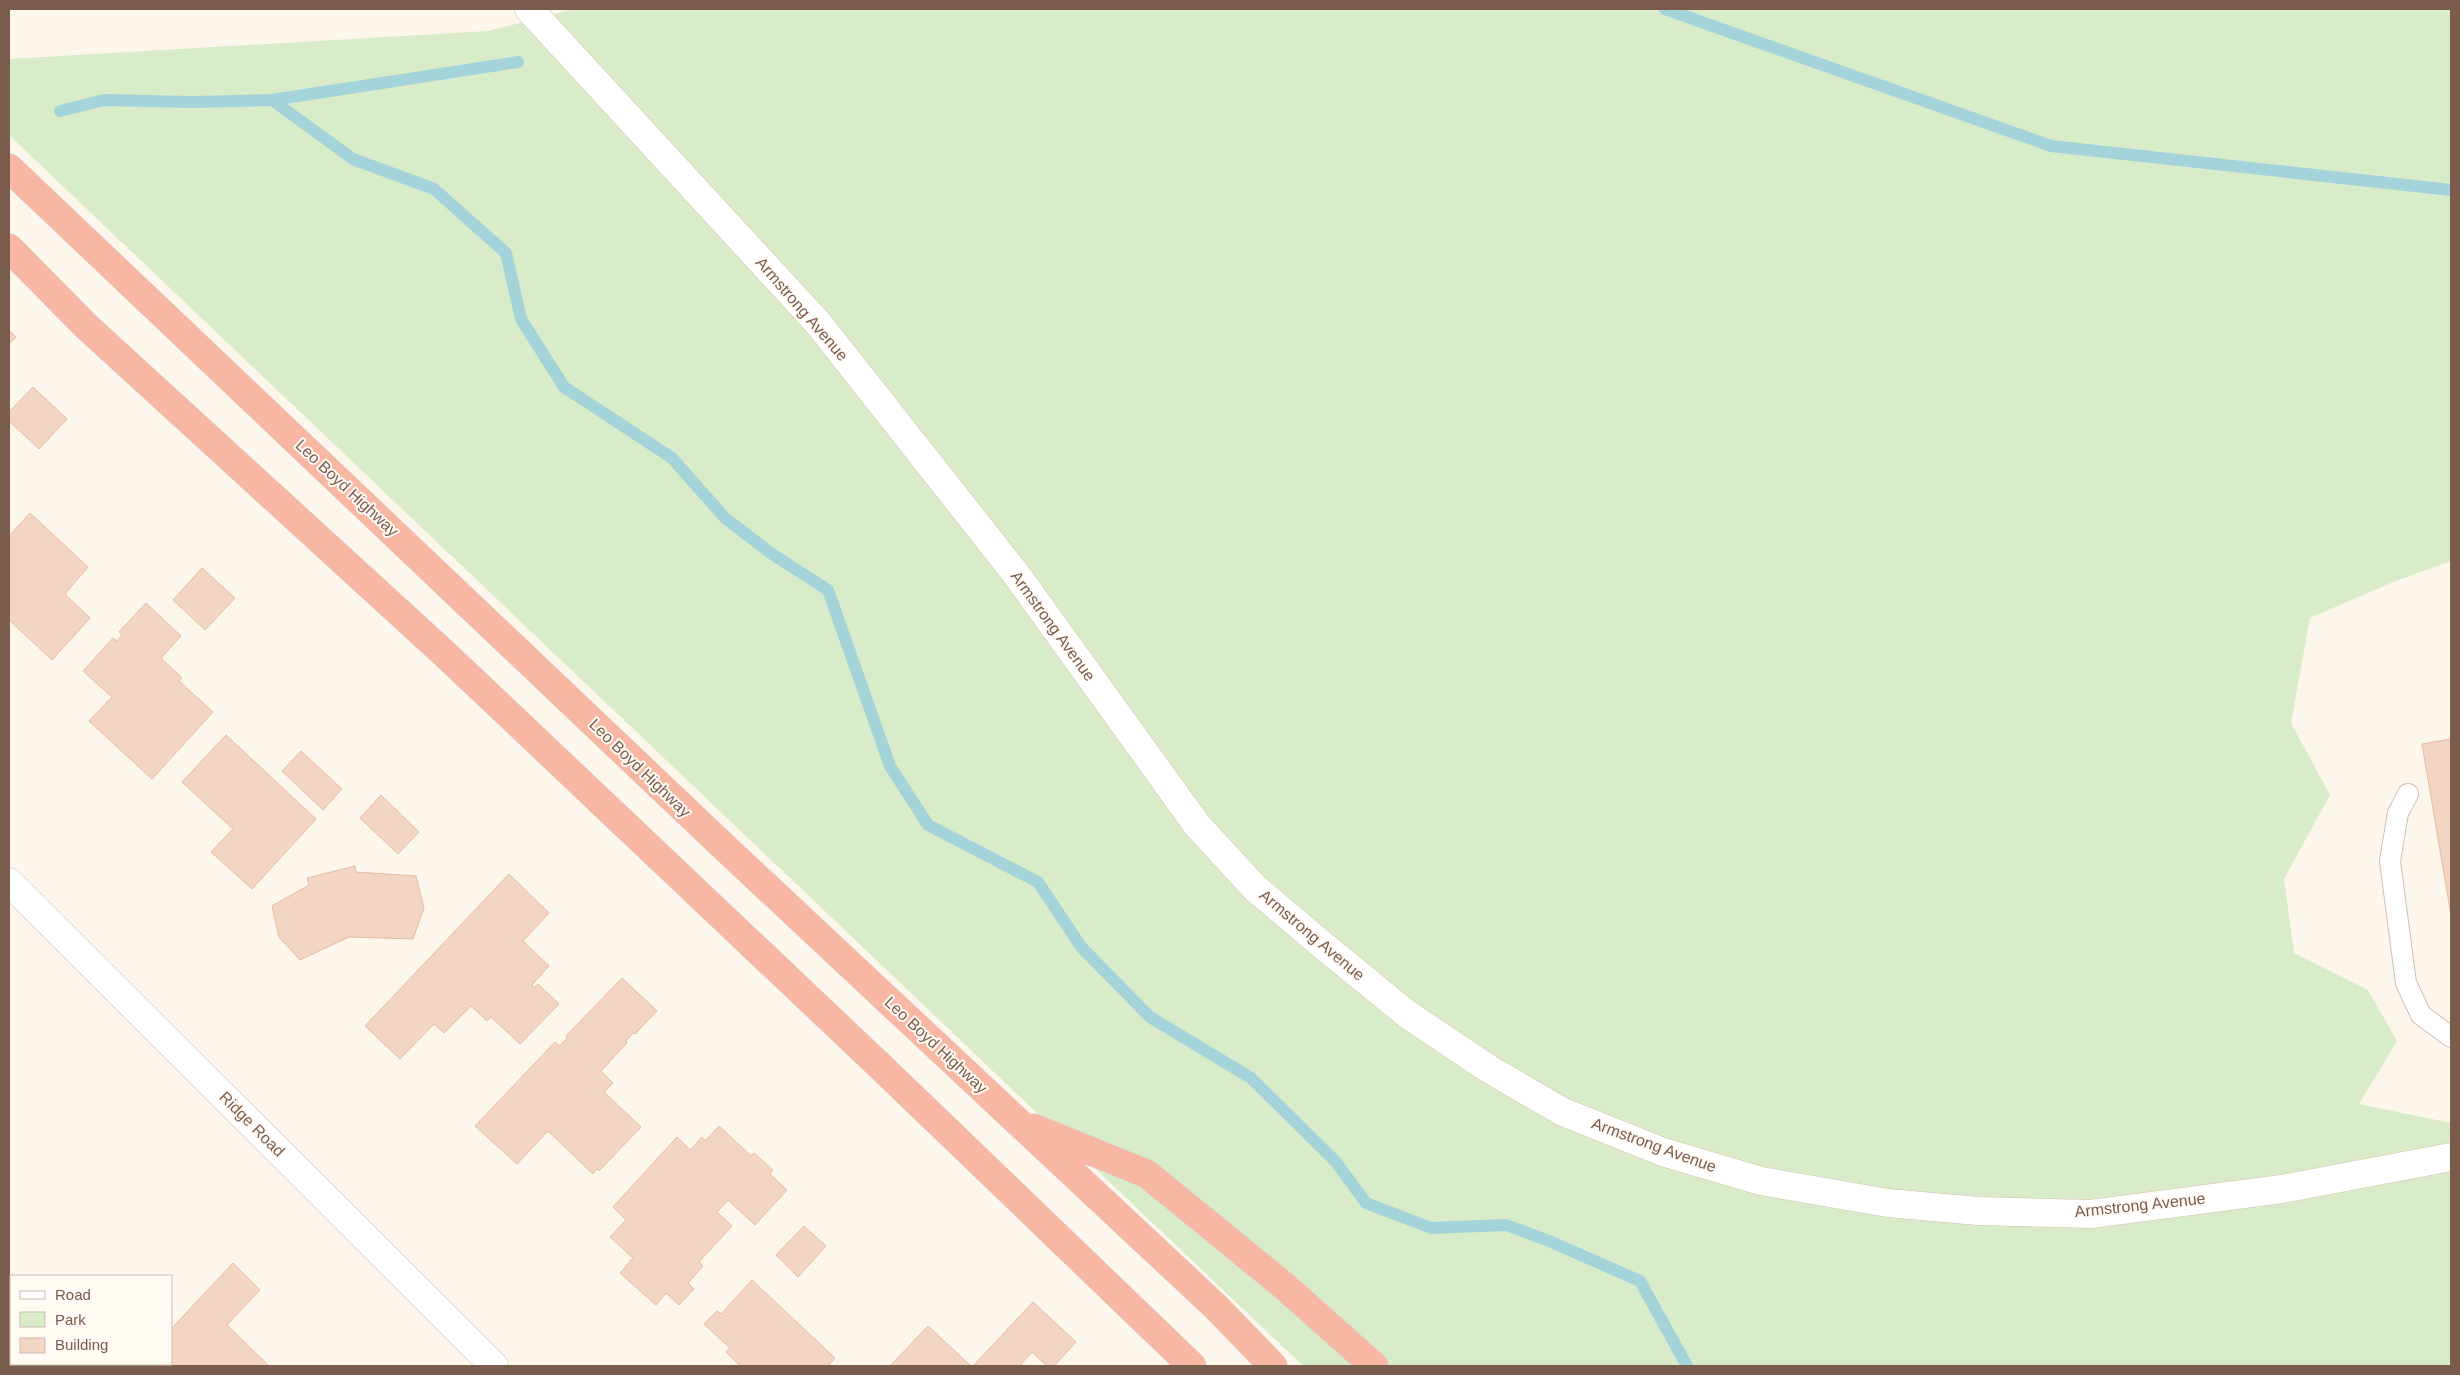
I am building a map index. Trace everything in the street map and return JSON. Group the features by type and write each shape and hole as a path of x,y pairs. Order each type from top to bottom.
{"highway":[{"name":"Leo Boyd Highway","path":"9,168 729,852 1217,1308 1273,1366"},
{"path":"9,248 86,326 455,663 873,1059 1192,1366"},
{"path":"9,266 86,326"},
{"path":"1018,1122 1148,1174 1283,1285 1374,1366"}],"street":[{"name":"Armstrong Avenue","path":"529,9 818,323 1016,574 1197,825 1255,888 1320,943 1407,1014 1489,1069 1564,1112 1663,1152 1761,1181 1888,1203 1978,1211 2091,1214 2282,1189 2451,1157"},
{"name":"Ridge Road","path":"9,882 494,1366"}],"lane":[{"path":"2408,794 2398,812 2390,861 2406,983 2421,1015 2451,1036"}],"green space":[{"path":"574,9 2451,9 2451,561 2393,582 2310,618 2291,723 2330,795 2284,879 2294,953 2368,990 2397,1041 2359,1104 2451,1123 2451,1366 1303,1366 9,135 9,59 488,31"}],"building":[{"path":"9,330 16,337 9,344"},
{"path":"33,387 67,419 39,449 9,421 9,412"},
{"path":"30,513 88,567 65,594 90,618 52,660 9,620 9,536"},
{"path":"202,568 235,598 205,630 173,600"},
{"path":"146,603 181,636 161,658 182,678 179,681 213,712 152,779 89,721 112,697 83,671 113,638 117,641 122,635 119,632"},
{"path":"226,735 316,819 252,889 211,852 233,829 182,782"},
{"path":"2451,739 2451,915 2422,744"},
{"path":"301,751 342,789 323,810 282,771"},
{"path":"381,795 419,832 398,854 360,818"},
{"path":"355,866 356,872 416,876 424,908 413,939 349,937 300,960 279,937 272,906 309,885 307,878"},
{"path":"509,874 549,913 523,941 549,966 532,985 534,988 538,984 559,1004 520,1044 491,1017 487,1021 471,1006 444,1033 434,1024 400,1059 365,1026"},
{"path":"622,978 657,1011 635,1034 633,1033 626,1041 627,1043 601,1071 613,1083 604,1092 641,1127 599,1171 597,1169 593,1174 548,1131 517,1164 475,1126 555,1042 560,1046 567,1038 566,1036"},
{"path":"719,1126 751,1156 754,1153 773,1170 770,1174 787,1190 755,1225 728,1200 717,1212 732,1226 699,1262 703,1266 688,1283 694,1289 679,1305 666,1293 656,1305 620,1273 633,1258 610,1237 626,1220 613,1207 677,1137 690,1150 702,1137 705,1141"},
{"path":"804,1226 826,1246 798,1277 776,1255"},
{"path":"233,1263 260,1290 227,1325 269,1366 137,1366 172,1365 172,1328"},
{"path":"752,1280 835,1358 828,1366 740,1366 726,1352 730,1348 704,1324 717,1311 721,1314"},
{"path":"1033,1302 1076,1342 1054,1366 1047,1366 1032,1352 1021,1364 1023,1366 973,1366"},
{"path":"928,1326 971,1366 890,1366"}],"waterway":[{"path":"1665,9 2051,146 2451,190"},
{"path":"272,100 518,62"},
{"path":"60,111 104,100 192,102 272,100 353,159 434,189 506,253 521,319 564,387 672,458 725,518 772,554 828,590 890,766 928,825 1038,882 1082,948 1150,1017 1251,1078 1336,1162 1366,1203 1431,1228 1506,1225 1549,1241 1640,1281 1687,1366"}]}
